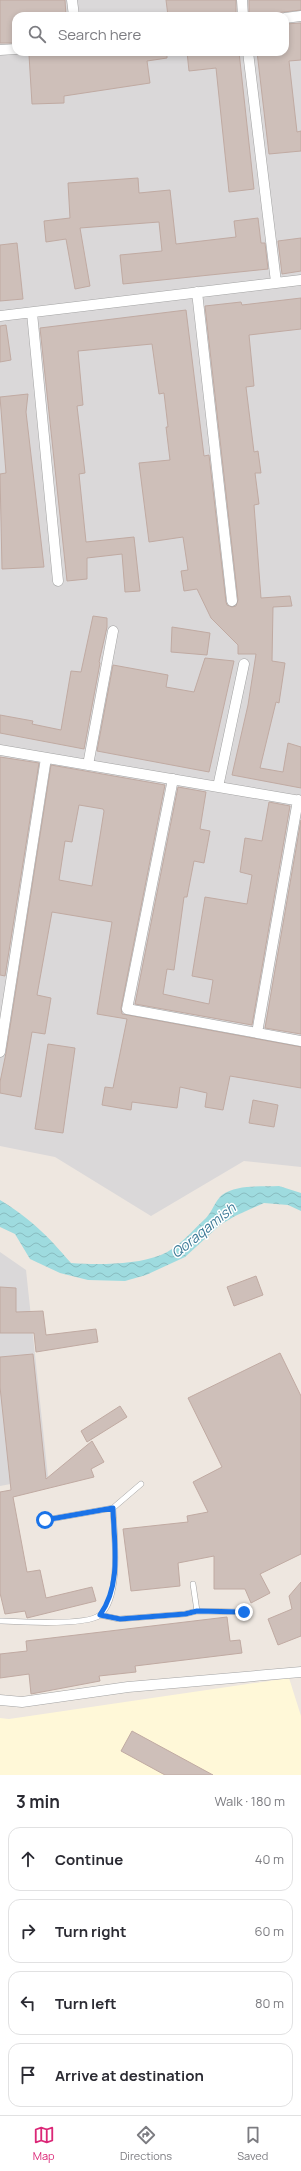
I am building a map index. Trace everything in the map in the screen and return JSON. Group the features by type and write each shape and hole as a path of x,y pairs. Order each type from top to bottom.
{"street":[{"path":"72,0 74,12"},
{"path":"242,0 243,12"},
{"path":"289,18 301,16"},
{"path":"0,50 12,49"},
{"path":"248,56 276,282"},
{"path":"0,316 301,280"},
{"path":"197,292 232,601"},
{"path":"32,313 58,581"},
{"path":"88,765 112,631"},
{"path":"218,787 244,664"},
{"path":"0,750 300,801 257,1033"},
{"path":"0,1052 46,758"},
{"path":"173,779 127,1009 301,1041"},
{"path":"0,1700 22,1702 128,1686 301,1672"}],"lane":[{"path":"45,1520 113,1508 141,1484"},
{"path":"0,1621 36,1622 88,1620 100,1615 107,1605 116,1578 113,1508"},
{"path":"193,1584 197,1611"},
{"path":"100,1615 120,1619 185,1614 197,1611 244,1612"}],"shaded area":[{"path":"0,0 301,0 301,1167 244,1161 151,1216 55,1157 0,1146"},
{"path":"0,1252 26,1270 48,1477 0,1486"},
{"path":"289,1678 301,1716 301,1775 0,1775 0,1718 9,1719"}],"water":[{"name":"Qoraqamish","path":"279,1186 301,1193 301,1211 288,1205 264,1203 235,1216 220,1225 185,1257 146,1275 125,1281 88,1280 60,1273 30,1259 15,1234 0,1227 0,1200 38,1228 71,1263 104,1264 140,1261 161,1255 173,1248 206,1218 215,1203 228,1191 249,1187"}],"building":[{"path":"0,0 65,0 66,12 12,12 12,43 0,43"},
{"path":"166,0 236,0 236,12 168,12"},
{"path":"249,0 301,0 301,10 284,12 249,12"},
{"path":"301,23 301,60 289,61 297,132 301,131 301,151 269,154 257,56 289,56 289,24"},
{"path":"29,56 167,56 167,58 147,61 150,83 64,96 64,103 32,104"},
{"path":"187,56 239,56 254,189 229,192 216,68 189,71"},
{"path":"138,178 139,193 170,190 176,244 236,237 234,221 258,218 261,243 265,243 268,269 123,284 120,255 162,251 159,222 80,228 90,286 75,289 66,239 46,242 44,221 70,218 68,183"},
{"path":"301,238 301,271 282,274 278,241"},
{"path":"17,243 23,299 0,301 0,245"},
{"path":"301,298 301,329 249,335 254,386 246,387 254,452 258,451 261,473 255,473 259,504 254,505 261,598 290,596 292,606 273,607 272,661 285,663 279,703 276,702 260,768 283,772 288,743 301,747 301,788 232,775 248,705 256,654 238,654 238,645 211,618 197,589 184,591 181,571 188,570 183,537 149,542 139,463 170,460 164,393 159,394 152,344 78,351 83,405 77,406 85,473 79,474 86,542 134,537 140,591 125,592 122,554 87,558 87,579 67,581 40,328 186,310 204,456 209,455 226,602 227,605 232,607 236,606 238,600 205,306 241,302 242,305"},
{"path":"6,325 11,360 0,362 0,326"},
{"path":"28,394 26,412 44,567 2,569 0,474 6,473 0,397"},
{"path":"93,616 107,618 107,627 99,662 84,749 0,733 0,715 33,721 32,724 61,730 71,671 81,672"},
{"path":"172,627 210,633 207,655 171,652"},
{"path":"205,658 234,661 209,772 97,751 113,665 168,675 166,687 194,692"},
{"path":"0,757 39,763 5,976 0,975"},
{"path":"51,765 165,785 121,1008 122,1014 301,1047 301,1088 230,1076 223,1110 205,1107 207,1093 180,1087 177,1108 132,1102 131,1110 102,1105 105,1087 113,1088 127,1019 97,1014 112,922 52,912 37,995 51,998 45,1034 32,1032 21,1097 0,1093 0,1082 6,1053","holes":["79,805 103,809 104,811 92,886 59,880 65,841 72,842"]},
{"path":"178,787 206,792 200,829 210,831 204,863 194,861 187,897 184,897 174,970 167,969 163,994 209,1004 213,980 192,976 205,897 247,904 252,875 240,872 245,838 262,841 269,802 290,806 252,1025 135,1004"},
{"path":"301,820 301,1034 265,1028"},
{"path":"48,1044 75,1048 63,1133 35,1129"},
{"path":"253,1100 278,1105 274,1127 249,1123"},
{"path":"256,1276 263,1295 234,1306 227,1287"},
{"path":"0,1287 16,1288 16,1312 43,1311 46,1335 96,1329 98,1342 36,1352 34,1333 0,1333"},
{"path":"280,1353 301,1396 301,1554 260,1574 270,1593 251,1603 245,1589 214,1589 214,1556 178,1563 180,1586 131,1591 123,1529 188,1522 187,1516 208,1512 193,1482 222,1467 188,1398"},
{"path":"33,1354 46,1479 92,1441 104,1462 91,1469 94,1477 13,1497 27,1572 40,1570 46,1598 92,1587 96,1601 27,1618 25,1611 5,1614 0,1593 0,1492 11,1490 0,1387 0,1357"},
{"path":"120,1406 127,1417 87,1442 81,1431"},
{"path":"301,1582 301,1636 278,1645 268,1619 292,1609 289,1596"},
{"path":"227,1617 230,1641 240,1640 242,1653 135,1666 136,1672 99,1676 100,1681 31,1694 29,1674 0,1678 0,1654 27,1651 26,1641"},
{"path":"132,1731 213,1775 165,1775 121,1751"}],"route":[{"path":"45,1520 113,1508 116,1578 107,1605 100,1615 120,1619 185,1614 197,1611 244,1612"}]}
